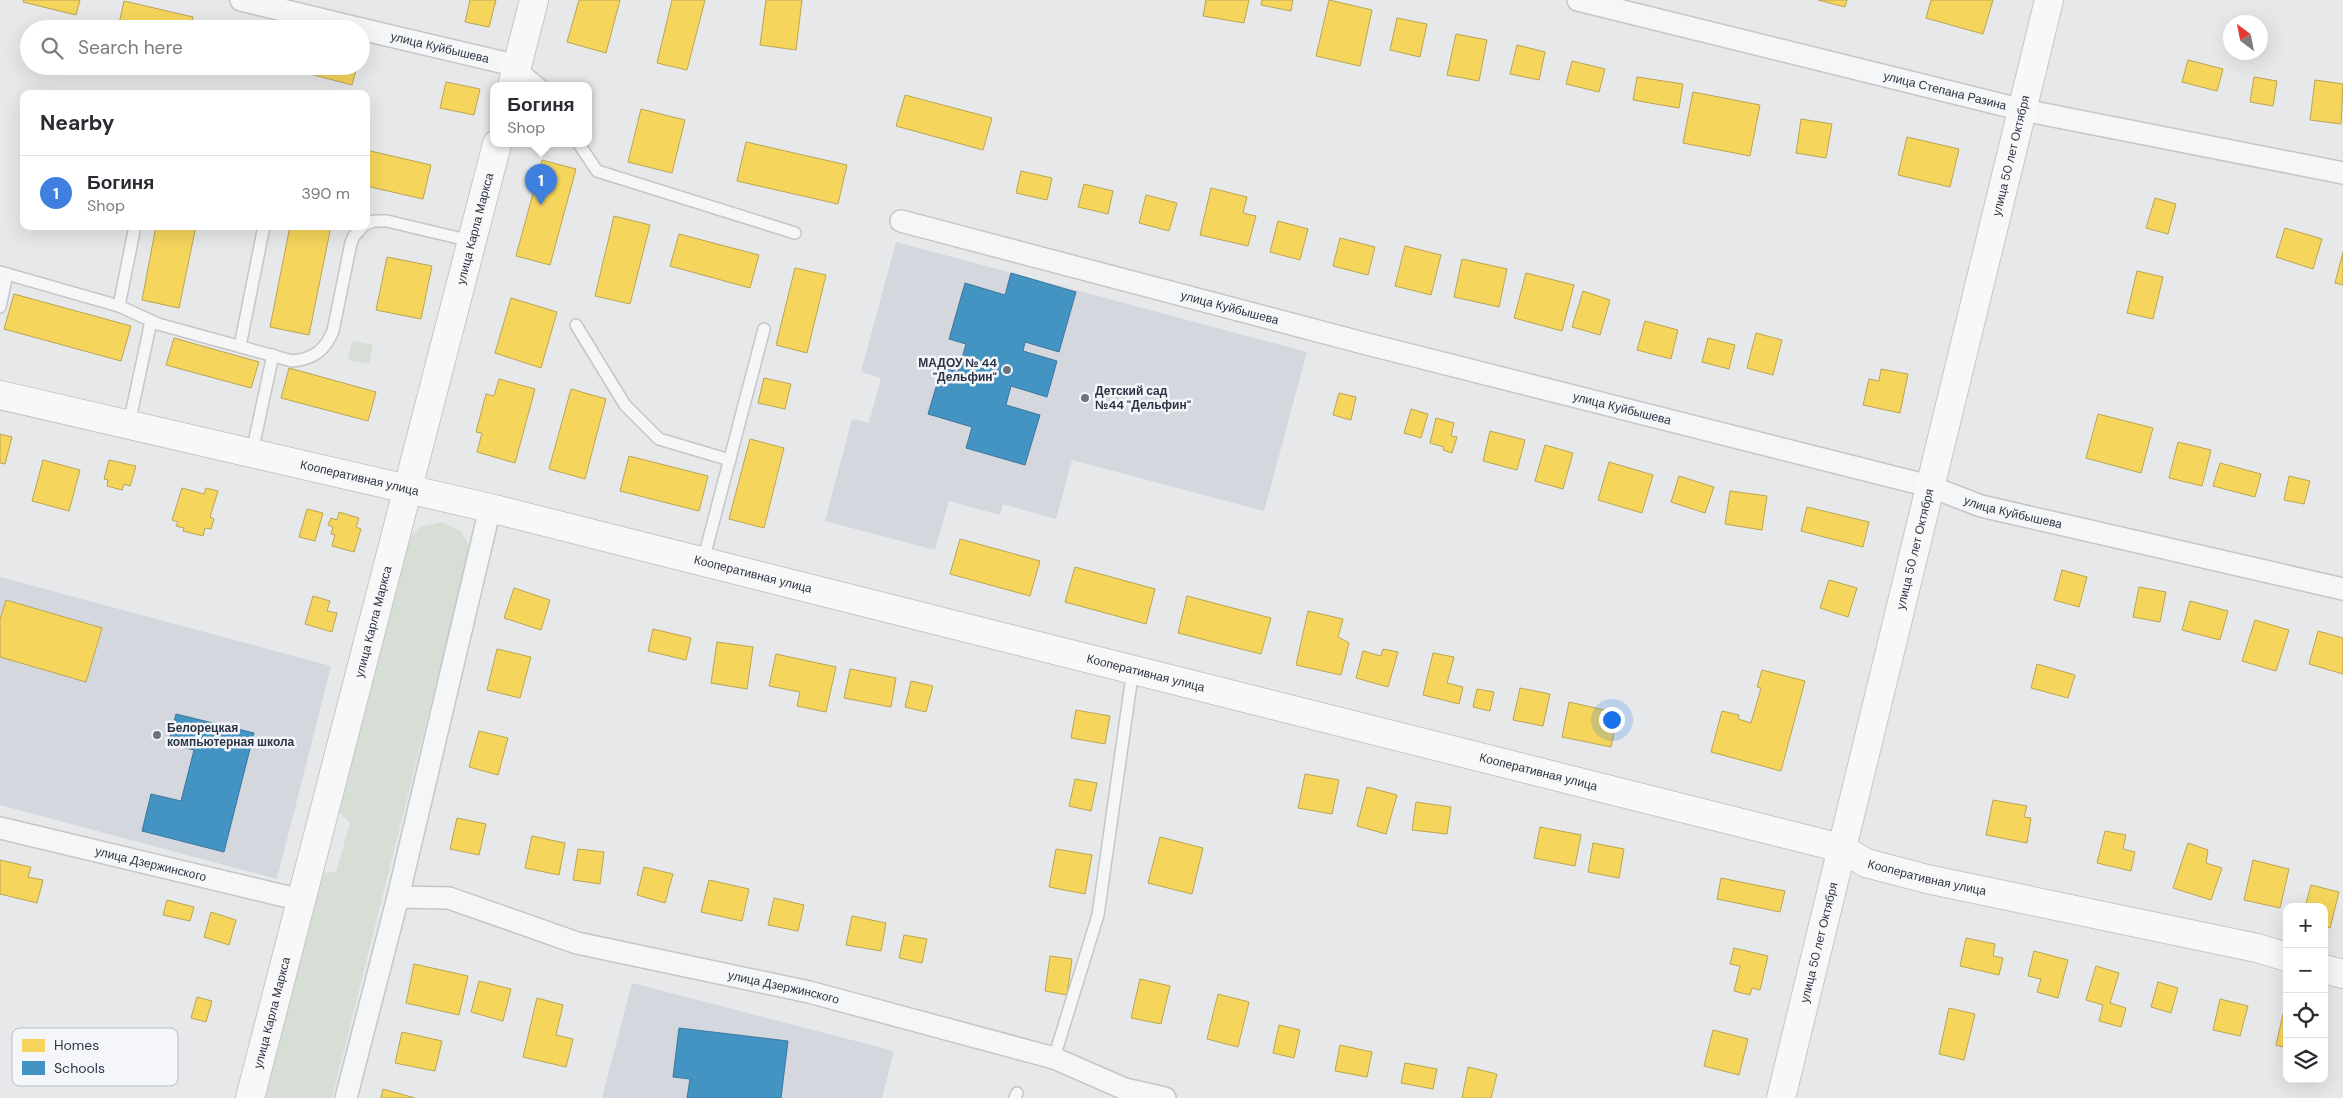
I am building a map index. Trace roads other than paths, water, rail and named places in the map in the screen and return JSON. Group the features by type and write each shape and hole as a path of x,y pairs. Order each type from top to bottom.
{"street":[{"name":"улица Куйбышева","path":"241,0 324,20"},
{"path":"515,76 534,0"},
{"name":"улица Степана Разина","path":"1578,0 2023,110 2343,173"},
{"name":"улица 50 лет Октября","path":"1782,1098 1929,486 2049,0"},
{"name":"улица Куйбышева","path":"370,32 515,76"},
{"name":"улица Карла Маркса","path":"250,1098 406,489 496,147"},
{"name":"улица Куйбышева","path":"901,221 1376,347 1929,486 1981,506 2343,589"},
{"name":"Кооперативная улица","path":"0,395 490,508 1133,668 1841,848 1866,864 2257,948 2283,956"},
{"path":"346,1098 398,896 490,508"},
{"name":"улица Дзержинского","path":"0,828 301,900"},
{"name":"улица Дзержинского","path":"398,896 449,898 577,943 808,992 1054,1058 1124,1094 1165,1098"},
{"path":"2328,969 2343,974"}],"lane":[{"path":"515,76 531,82"},
{"path":"580,147 597,171 795,233"},
{"path":"370,222 386,221 471,241"},
{"path":"119,306 134,230"},
{"path":"240,346 263,230"},
{"path":"0,307 4,273 119,306 151,321 292,361 304,360 319,353 328,344 333,331 351,244 354,236 359,230"},
{"path":"129,424 151,321"},
{"path":"576,325 625,405 659,439 730,460"},
{"path":"703,561 764,329"},
{"path":"252,452 272,355"},
{"path":"1054,1058 1098,915 1133,668"}],"place":[{"name":"Богиня","path":"541,205"},
{"name":"МАДОУ № 44 \"Дельфин\"","path":"1007,370"},
{"name":"Детский сад №44 \"Дельфин\"","path":"1085,398"},
{"name":"Белорецкая компьютерная школа","path":"157,735"}]}
